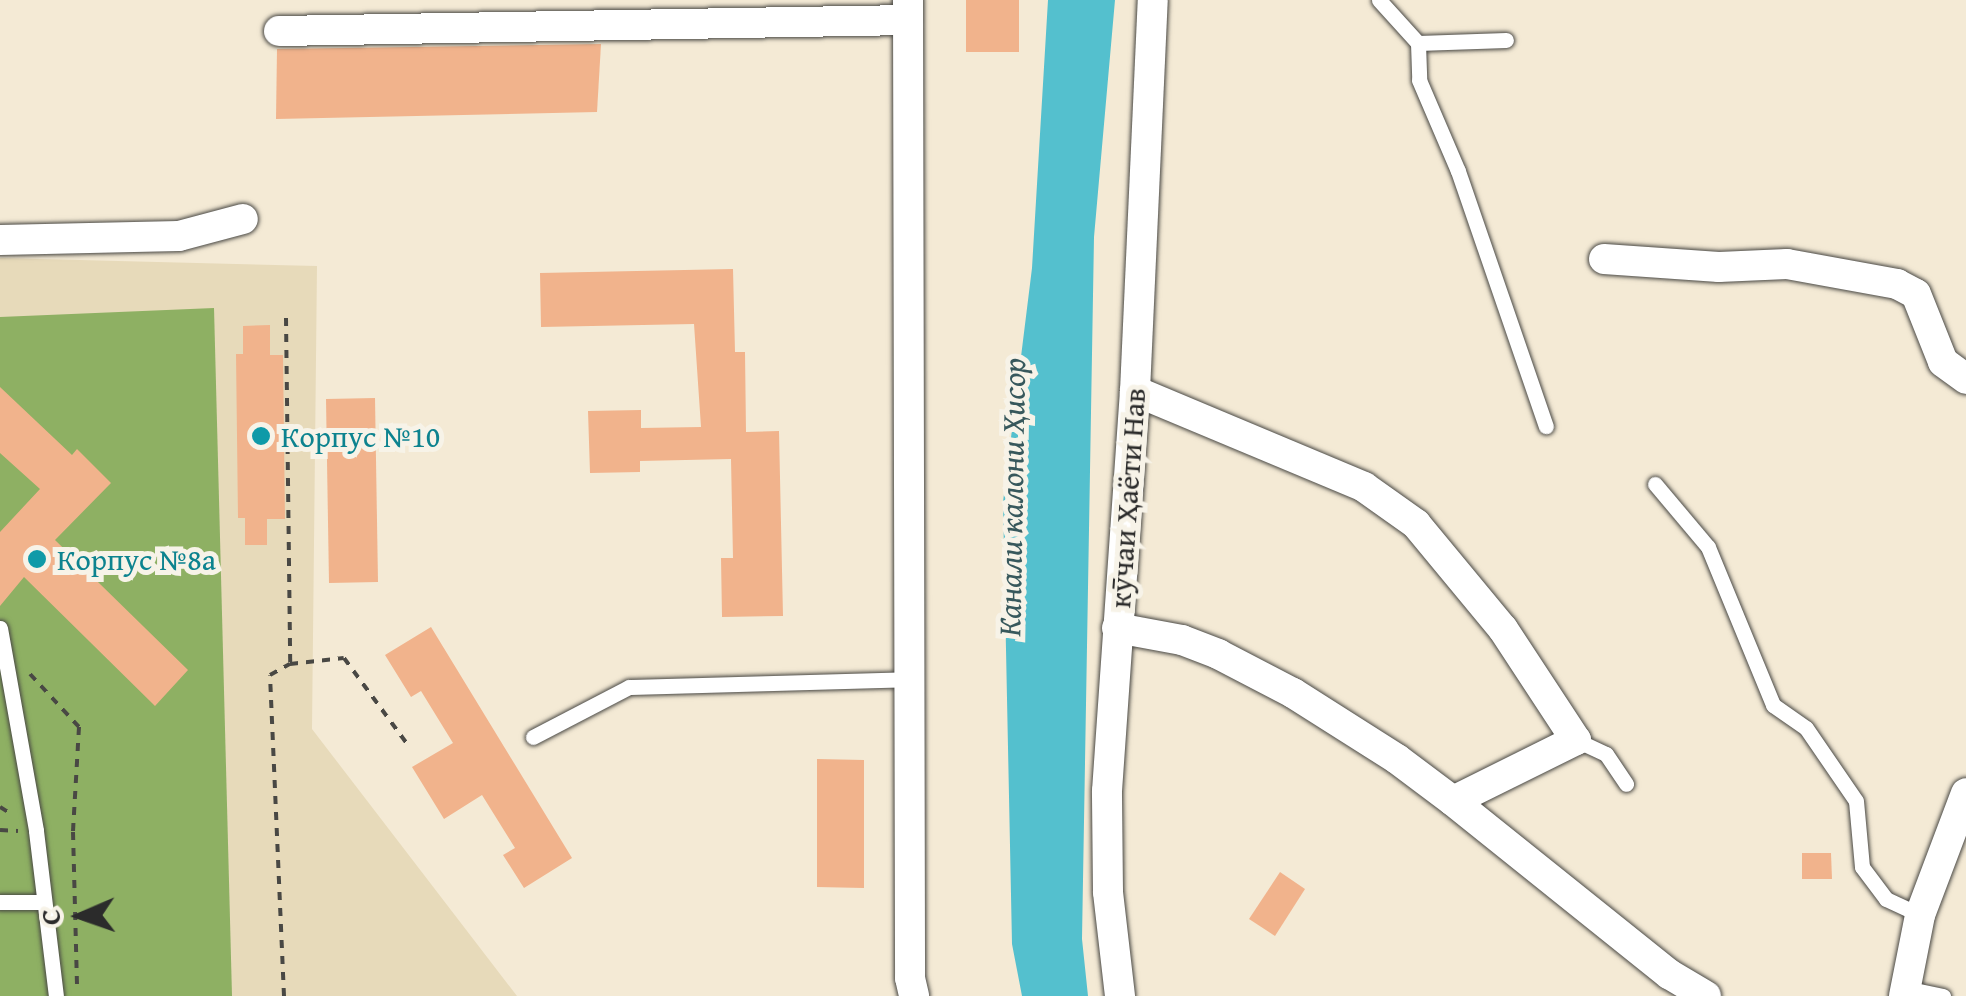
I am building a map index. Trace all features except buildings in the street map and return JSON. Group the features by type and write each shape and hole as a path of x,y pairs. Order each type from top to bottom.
{"street":[{"name":"кӯчаи Ҳаёти Нав","path":"1120,996 1108,892 1107,791 1135,391 1153,0"},
{"path":"279,31 908,10 910,978 914,996"},
{"path":"0,240 179,236 244,220"},
{"path":"1604,259 1719,266 1786,264 1897,284 1916,294 1942,362 1966,379"},
{"path":"1135,391 1364,488 1416,524 1504,629 1576,740 1453,801"},
{"path":"1117,628 1182,640 1293,693 1398,759 1669,974 1706,996"},
{"path":"1904,992 1920,915 1966,793"}],"lane":[{"path":"1378,0 1418,43 1419,80 1458,171 1546,426"},
{"path":"1418,43 1506,40"},
{"path":"1655,484 1708,547 1773,705 1806,728 1856,801 1862,866 1886,898 1920,915"},
{"path":"0,628 56,996"},
{"path":"533,738 630,687 910,679"},
{"path":"1576,740 1606,754 1626,784"},
{"path":"0,902 44,902"},
{"path":"1904,992 1942,996"}],"path":[{"path":"286,318 290,664"},
{"path":"1,642 79,726 73,832 77,996"},
{"path":"284,996 270,674 290,664 344,658 408,745"}],"shaded area":[{"path":"0,258 317,266 312,729 517,996 0,996"}],"green space":[{"path":"214,308 232,996 0,996 0,317"}],"water":[{"name":"Канали калони Ҳисор","path":"1048,0 1115,0 1094,237 1082,939 1088,996 1022,996 1012,944 1003,502 1032,268"}],"place":[{"name":"Корпус №10","path":"261,436"},
{"name":"Корпус №8а","path":"37,559"}]}
